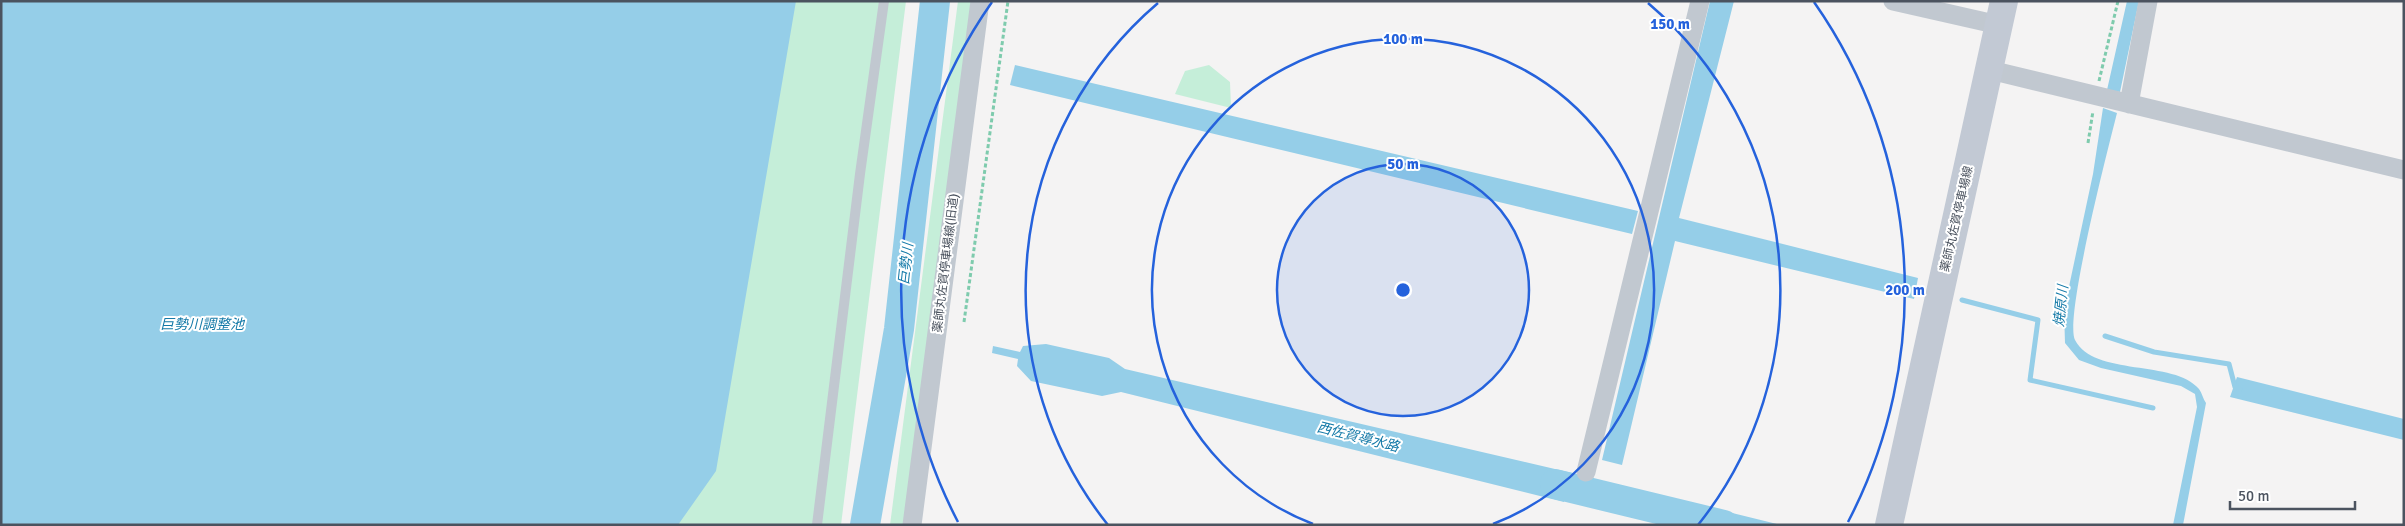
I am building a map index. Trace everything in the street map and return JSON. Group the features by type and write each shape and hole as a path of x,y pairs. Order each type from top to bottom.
{"main road":[{"name":"薬師丸佐賀停車場線","path":"1889,525 2001,13"}],"street":[{"name":"薬師丸佐賀停車場線(旧道)","path":"912,525 980,1"},
{"path":"1586,472 1700,1"},
{"path":"1893,1 2001,13"},
{"path":"2129,104 2148,1"},
{"path":"1990,70 2404,170"}],"lane":[{"path":"817,525 860,174 884,1"}],"path":[{"path":"964,322 1008,1"},
{"path":"2088,143 2096,96 2118,1"}],"green space":[{"path":"732,1 906,1 841,525 193,525"},
{"path":"958,1 976,1 905,525 890,525"},
{"path":"1209,65 1230,82 1231,108 1175,94 1185,71"}],"water":[{"name":"巨勢川調整池","path":"1,1 796,1 716,471 678,525 1,525"},
{"path":"1710,1 1734,1 1679,218 1918,278 1914,299 1675,241 1622,465 1602,460"},
{"path":"2127,1 2139,1 2120,92 2107,90"},
{"path":"1015,65 1638,211 1632,234 1010,85"},
{"path":"2103,108 2117,113 2081,267 2073,325 2075,340 2085,351 2099,359 2172,374 2187,380 2199,389 2206,403 2183,525 2173,525 2197,407 2195,394 2181,386 2101,368 2079,360 2065,343 2064,310 2093,174"},
{"path":"1046,344 1109,358 1125,369 1572,473 1570,484 1596,490 1594,499 1567,493 1564,502 1121,392 1102,396 1031,381 1017,366 1018,359 992,353 993,346 1020,352 1023,346"},
{"path":"2237,377 2404,419 2404,440 2230,397"},
{"path":"1643,491 1781,525 1669,525 1636,517 1638,508 1613,502 1615,493 1640,499"}],"waterway":[{"name":"巨勢川","path":"865,525 899,329 935,1"},
{"path":"1962,300 2038,320 2030,380 2153,408"},
{"path":"2105,336 2154,352 2229,364 2235,387 2240,389"},
{"name":"西佐賀導水路","path":"1555,484 1724,525"}],"water label":[{"name":"焼原川","path":"2061,306"}]}
